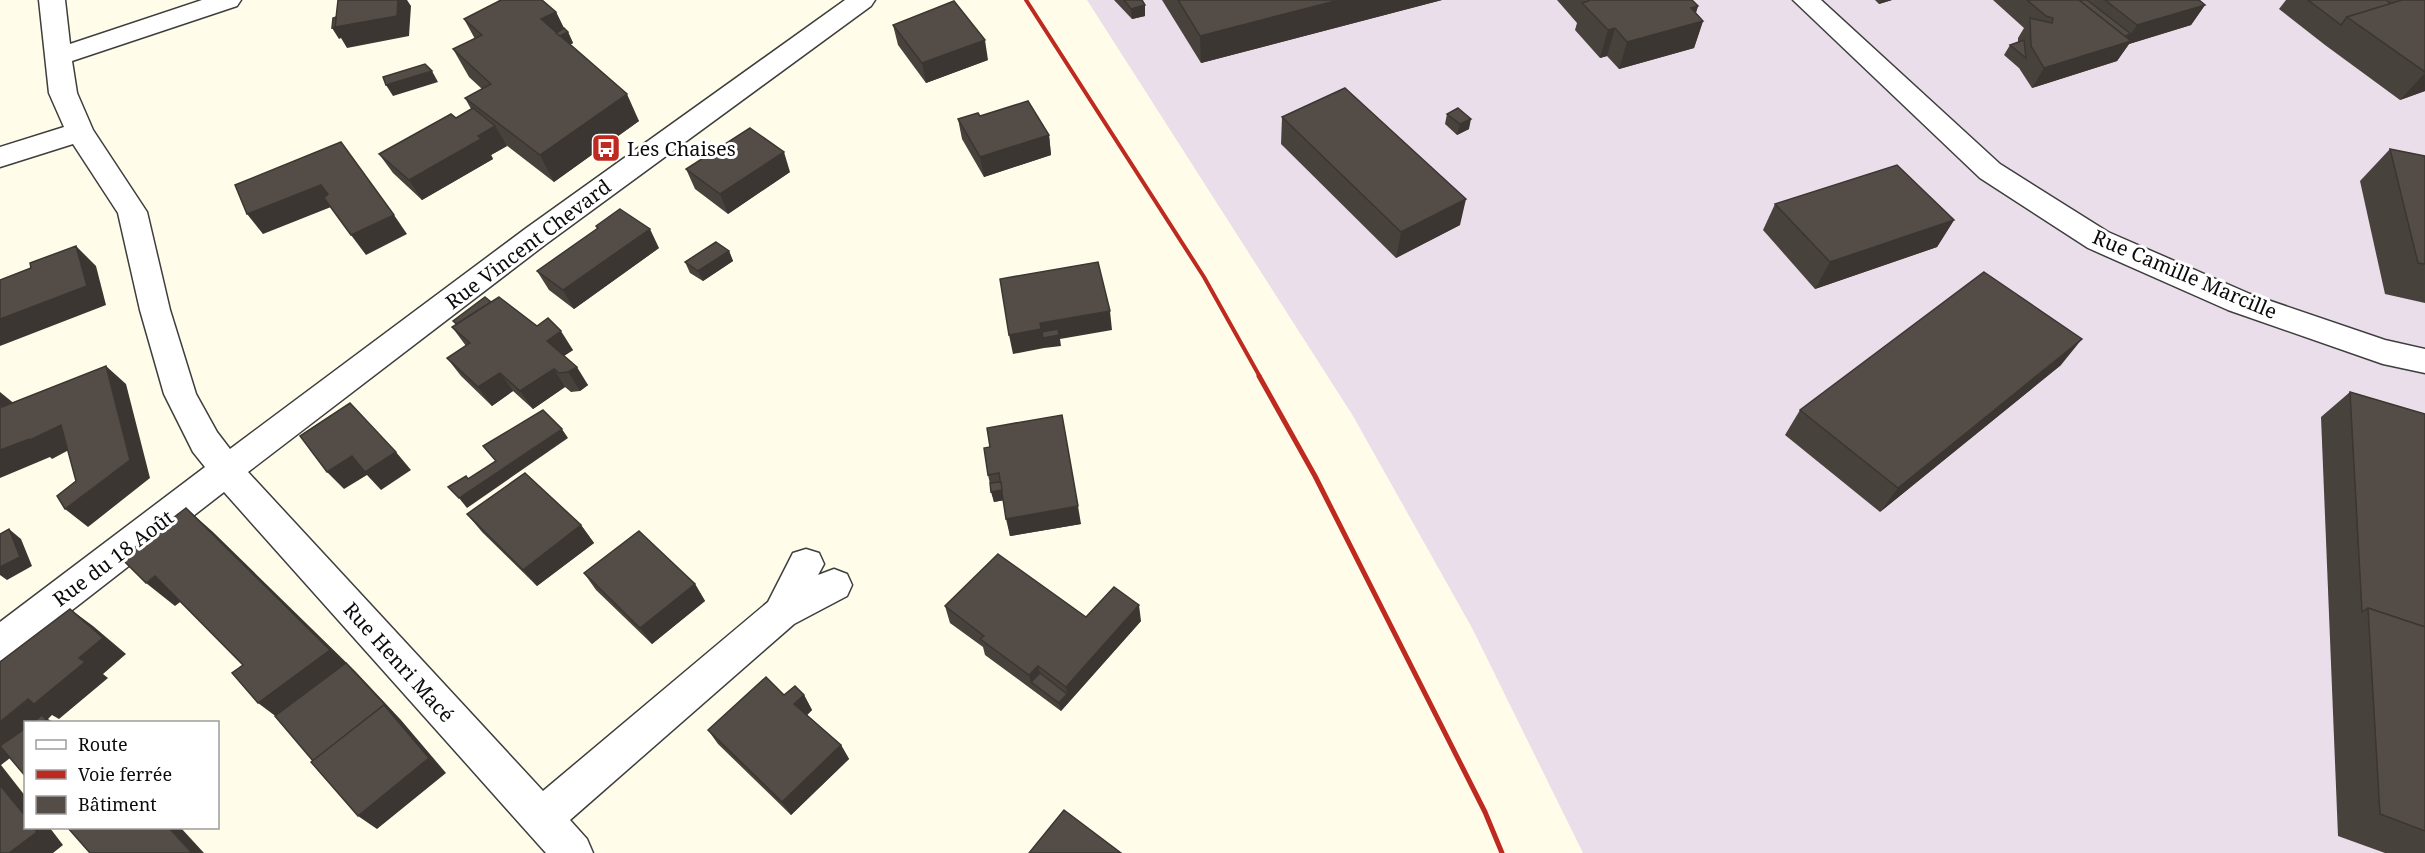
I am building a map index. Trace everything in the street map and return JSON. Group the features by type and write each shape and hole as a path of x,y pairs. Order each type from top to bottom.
{"street":[{"name":"Rue Henri Macé","path":"52,0 63,93 80,132 132,212 155,310 180,394 191,419 226,471 573,853"},
{"path":"58,57 228,0"},
{"name":"Rue Vincent Chevard","path":"226,471 760,71 862,0"},
{"name":"Rue Camille Marcille","path":"1806,0 1990,171 2098,240 2239,302 2383,352 2425,361"},
{"path":"0,158 80,132"},
{"name":"Rue du 18 Août","path":"0,644 226,471"},
{"path":"541,819 781,613 820,574"}],"shaded area":[{"path":"1087,0 2425,0 2425,853 1583,853 1472,628 1353,416"}],"building":[{"path":"338,0 398,0 397,16 335,27"},
{"path":"501,0 542,0 556,12 541,19 627,94 540,155 465,98 491,84 453,49 482,35 464,19"},
{"path":"1124,0 1142,0 1145,5 1131,9"},
{"path":"1178,0 1339,0 1200,36"},
{"path":"1589,0 1692,0 1698,6 1691,8 1703,21 1627,42 1615,28 1608,30 1582,3"},
{"path":"2027,0 2079,0 2131,41 2044,68 2031,46 2030,18 2052,23 2053,18 2046,16"},
{"path":"2079,0 2087,0 2131,34 2125,36"},
{"path":"2105,0 2199,0 2205,5 2137,25"},
{"path":"2308,0 2386,0 2391,4 2347,17 2341,25"},
{"path":"2402,0 2425,0 2425,72 2347,17"},
{"path":"954,1 985,40 922,63 893,25"},
{"path":"336,17 335,27 332,28 333,18"},
{"path":"564,28 568,32 560,36 556,33"},
{"path":"2024,40 2026,58 2010,45"},
{"path":"425,64 432,71 386,85 383,77"},
{"path":"1345,88 1466,199 1401,232 1282,117"},
{"path":"1028,101 1049,135 980,157 958,119 978,113 980,116"},
{"path":"473,108 495,126 478,136 481,139 409,180 379,154 451,114 456,118"},
{"path":"1458,108 1471,119 1460,124 1447,114"},
{"path":"750,128 784,152 720,194 686,169"},
{"path":"341,142 394,215 351,235 324,198 328,194 321,185 247,214 235,185"},
{"path":"2390,149 2425,156 2425,264 2418,263"},
{"path":"1897,165 1954,220 1830,262 1775,204"},
{"path":"620,209 650,229 563,290 537,271 598,228 596,226"},
{"path":"716,242 729,251 698,271 685,262"},
{"path":"76,246 87,286 0,319 0,280 31,268 30,263"},
{"path":"1098,262 1110,311 1040,323 1041,329 1009,335 1000,279"},
{"path":"1984,272 2082,339 1898,488 1800,410"},
{"path":"485,297 491,302 457,324 453,321"},
{"path":"499,297 537,326 548,318 561,331 547,341 577,367 568,372 559,373 554,369 520,391 500,373 478,387 447,358 470,343 452,327"},
{"path":"1058,329 1059,335 1043,338 1042,332"},
{"path":"106,366 130,460 65,509 57,496 76,481 61,425 30,440 0,450 0,403 2,407"},
{"path":"2350,392 2425,414 2425,627 2368,608 2362,612"},
{"path":"350,403 396,452 365,472 352,456 327,472 300,436"},
{"path":"543,410 562,429 459,498 448,487 466,476 468,479 496,461 483,446"},
{"path":"1062,415 1078,506 1006,519 999,473 988,475 984,448 990,447 987,428"},
{"path":"525,473 581,525 523,570 467,514"},
{"path":"1001,482 1002,490 991,492 990,483"},
{"path":"186,508 330,650 258,703 232,673 243,665 155,576 146,583 121,558"},
{"path":"9,529 20,557 0,567 0,534"},
{"path":"639,531 695,584 640,628 584,573"},
{"path":"998,554 1086,617 1114,587 1139,605 1066,687 1038,666 1029,675 980,639 984,636 945,606"},
{"path":"2368,608 2425,627 2425,831 2380,814"},
{"path":"70,609 103,638 79,658 85,662 34,704 28,699 0,722 0,662"},
{"path":"346,663 392,712 384,705 313,761 275,716"},
{"path":"1040,673 1067,694 1059,703 1031,682"},
{"path":"766,677 784,695 795,686 804,695 794,704 841,745 782,802 708,730"},
{"path":"384,705 429,758 358,816 311,762"},
{"path":"42,715 47,721 34,721"},
{"path":"24,729 24,775 0,746"},
{"path":"0,785 24,815 24,829 35,829 37,832 9,853 0,853"},
{"path":"1064,810 1121,853 1029,853"},
{"path":"69,829 170,829 192,853 90,853"}],"railway":[{"path":"1026,0 1204,277 1260,377"},
{"path":"1259,376 1315,476 1485,812 1502,853"}],"place":[{"name":"Les Chaises","path":"606,148"}]}
